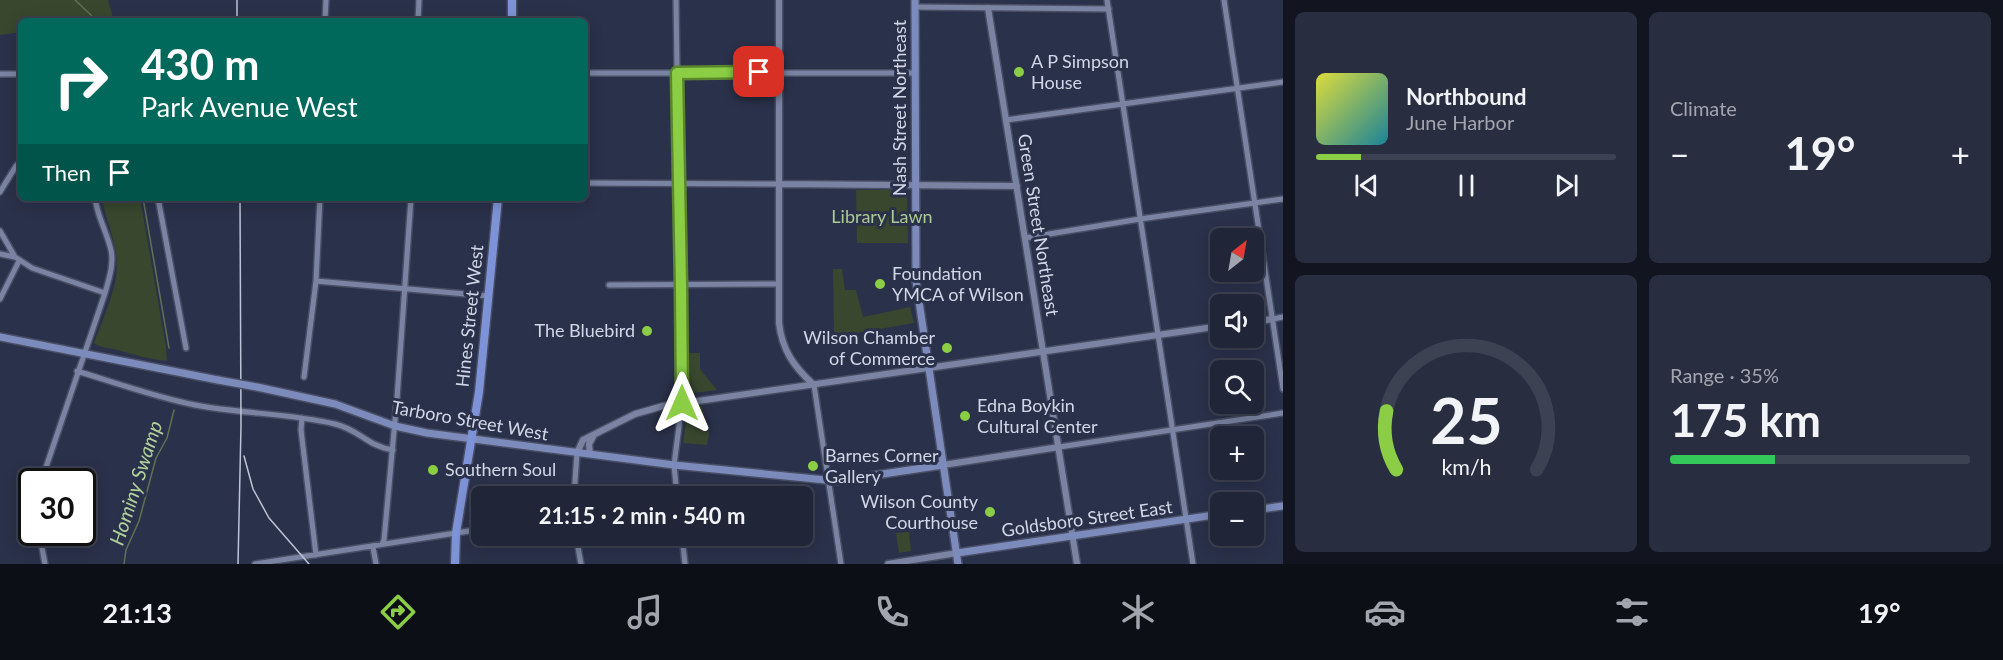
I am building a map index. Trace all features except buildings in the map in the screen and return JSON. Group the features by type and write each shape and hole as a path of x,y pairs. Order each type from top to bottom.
{"main road":[{"path":"512,0 512,18"},
{"name":"Nash Street Northeast","path":"915,4 916,281 958,564"},
{"name":"Hines Street West","path":"455,564 456,533 472,438 498,201"},
{"name":"Tarboro Street West","path":"0,337 334,404 394,426 427,433 674,465 836,481 943,465"},
{"path":"1264,509 1283,506"},
{"name":"Goldsboro Street East","path":"957,553 1210,516"}],"street":[{"path":"325,18 326,0"},
{"path":"418,18 419,0"},
{"path":"676,0 682,403 674,465 676,486"},
{"path":"779,0 779,323 782,341 792,363 813,385 841,564"},
{"path":"1016,0 1016,8"},
{"path":"1107,0 1193,564"},
{"path":"1224,0 1283,389"},
{"path":"915,4 988,8 1109,9"},
{"name":"Green Street Northeast","path":"988,8 1077,564"},
{"path":"588,73 915,73"},
{"path":"0,74 18,74"},
{"path":"1006,120 1283,82"},
{"path":"0,192 18,164"},
{"path":"588,183 1017,186"},
{"path":"1025,238 1283,199"},
{"path":"45,468 111,270 112,257 96,201"},
{"path":"159,201 186,348"},
{"path":"304,377 316,280 320,201"},
{"path":"382,544 393,450 411,201"},
{"path":"0,231 17,259"},
{"path":"0,254 17,259 48,274 105,293"},
{"path":"0,299 17,259"},
{"path":"316,280 489,296"},
{"path":"609,285 778,284"},
{"path":"1264,320 1283,317"},
{"path":"575,486 577,453 582,440 648,410 682,403 1210,328"},
{"path":"77,371 196,405 302,418 351,429 376,446 393,450"},
{"path":"943,465 1173,428 1283,413"},
{"path":"302,418 301,430 316,555"},
{"path":"590,454 589,444 595,434"},
{"path":"255,564 471,531"},
{"path":"42,546 45,564"},
{"path":"578,546 581,564"},
{"path":"683,546 686,564"},
{"path":"373,547 376,564"},
{"path":"888,564 957,553"}],"green space":[{"path":"0,0 108,0 113,18 18,18 18,35 15,33 0,35"},
{"name":"Library Lawn","path":"856,190 907,190 908,243 857,243"},
{"path":"103,201 141,201 167,361 105,348 94,343 111,299 116,276 115,246"},
{"path":"833,269 842,269 845,290 856,290 863,317 910,307 914,323 834,337"},
{"path":"688,353 700,353 700,369 717,390 694,393 689,391"},
{"path":"688,406 702,406 709,434 707,445 683,443"},
{"path":"909,532 911,551 899,553 896,533"}],"waterway":[{"name":"Hominy Swamp","path":"75,0 92,18"},
{"name":"Hominy Swamp","path":"144,201 169,348"},
{"name":"Hominy Swamp","path":"124,564 126,550 139,521 156,458 167,438 174,410"}],"railway":[{"path":"237,0 237,18"},
{"path":"238,564 241,426 240,201"},
{"path":"244,456 253,489 269,518 309,564"}],"place":[{"name":"A P Simpson House","path":"1019,72"},
{"name":"Foundation YMCA of Wilson","path":"880,284"},
{"name":"The Bluebird","path":"647,331"},
{"name":"Wilson Chamber of Commerce","path":"947,348"},
{"name":"Edna Boykin Cultural Center","path":"965,416"},
{"name":"Barnes Corner Gallery","path":"813,466"},
{"name":"Southern Soul","path":"433,470"},
{"name":"Wilson County Courthouse","path":"990,512"}],"route":[{"path":"682,403 677,73 759,72"}]}
